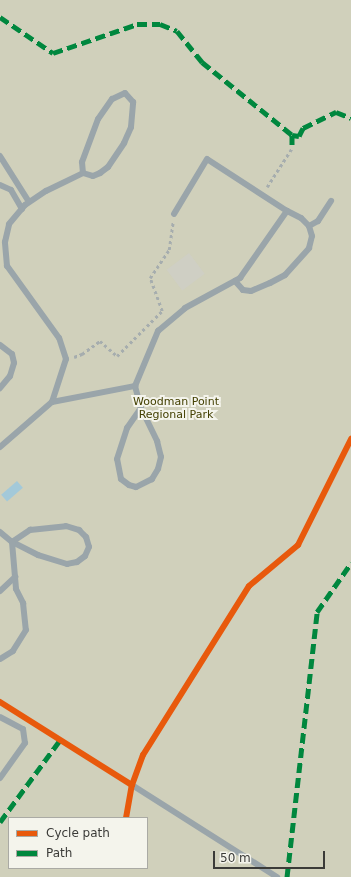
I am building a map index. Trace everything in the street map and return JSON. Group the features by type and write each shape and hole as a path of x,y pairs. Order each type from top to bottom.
{"lane":[{"path":"52,402 66,359 59,338 3,266 5,242 9,224 29,202 83,173 93,176 100,173 124,143 134,112 133,102 125,93 112,99 98,119 82,162 83,173"},
{"path":"0,156 29,202"},
{"path":"174,214 207,159 287,211 301,218 309,226 312,236 309,248 285,274 251,291 243,290 235,281"},
{"path":"0,185 11,190 22,209"},
{"path":"309,226 318,221 331,201"},
{"path":"141,408 127,428 117,459 122,479 129,485 136,487 152,479 158,469 160,457 157,441 141,408 135,386 158,331 185,308 240,278 287,211"},
{"path":"0,345 12,354 14,362 10,376 0,388"},
{"path":"0,447 6,440 52,402 135,386"},
{"path":"0,435 6,440"},
{"path":"0,532 12,542 38,555 66,564 77,562 85,556 89,547 86,537 79,530 66,526 30,530 12,542"},
{"path":"0,659 14,651 26,630 23,603 16,589 12,542"},
{"path":"0,590 9,585 15,577"},
{"path":"0,717 23,729 26,743 0,778"},
{"path":"132,785 277,877"}],"path":[{"path":"263,195 292,148"},
{"path":"167,323 150,278 169,250 174,214"},
{"path":"66,359 82,354 100,340 117,356 162,311"}],"green space":[{"name":"Woodman Point Regional Park","path":"0,0 351,0 351,877 0,877"}],"water":[{"path":"17,481 23,488 7,502 1,495"}],"building":[{"path":"189,253 205,274 182,291 167,270"}],"marked path":[{"path":"0,17 53,53 137,24 160,24 177,31 202,62 292,135 299,136 303,128 336,112 351,118"},
{"path":"292,135 292,148"},
{"path":"287,877 317,612 351,563"},
{"path":"0,822 60,740"}],"cycle path":[{"path":"126,817 132,785 143,755 249,586 298,545 351,439"},
{"path":"0,702 132,785"}]}
